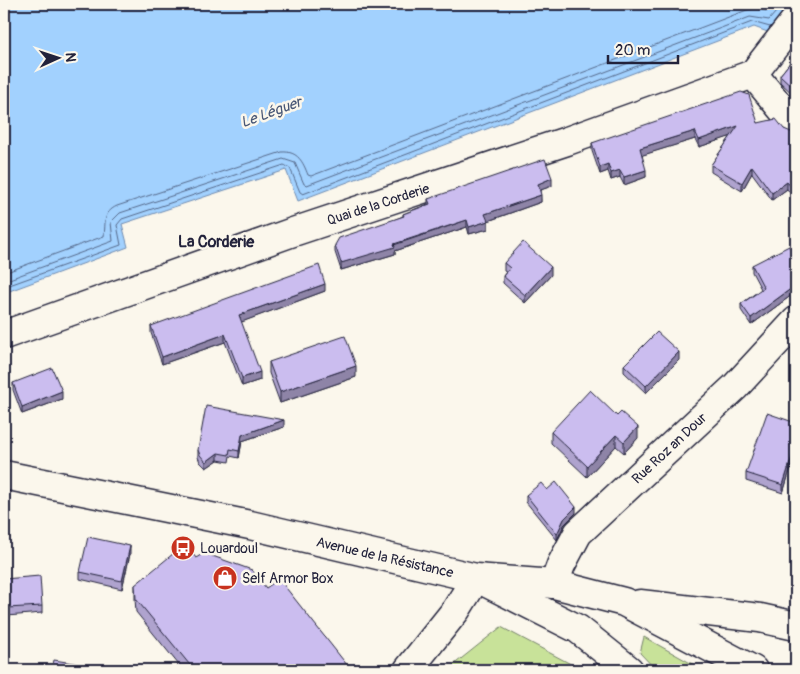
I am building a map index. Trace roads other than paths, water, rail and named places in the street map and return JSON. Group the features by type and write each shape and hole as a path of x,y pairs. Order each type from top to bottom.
{"street":[{"path":"796,19 753,74 796,126"},
{"name":"Quai de la Corderie","path":"4,335 293,232 567,141 753,74"},
{"name":"Rue Roz an Dour","path":"554,584 561,565 578,533 735,386 796,321"},
{"name":"Avenue de la Résistance","path":"4,475 232,521 476,578 554,584 624,602 753,670"},
{"path":"408,670 456,610 476,578 578,629 629,670"},
{"path":"624,602 760,618 796,626"}],"water":[{"name":"Le Léguer","path":"4,4 796,4 773,34 754,27 298,201 286,170 122,224 128,247 4,293"}],"place":[{"name":"Louardoul","path":"183,548"},
{"name":"Self Armor Box","path":"225,578"}],"district":[{"name":"La Corderie","path":"216,241"}]}
